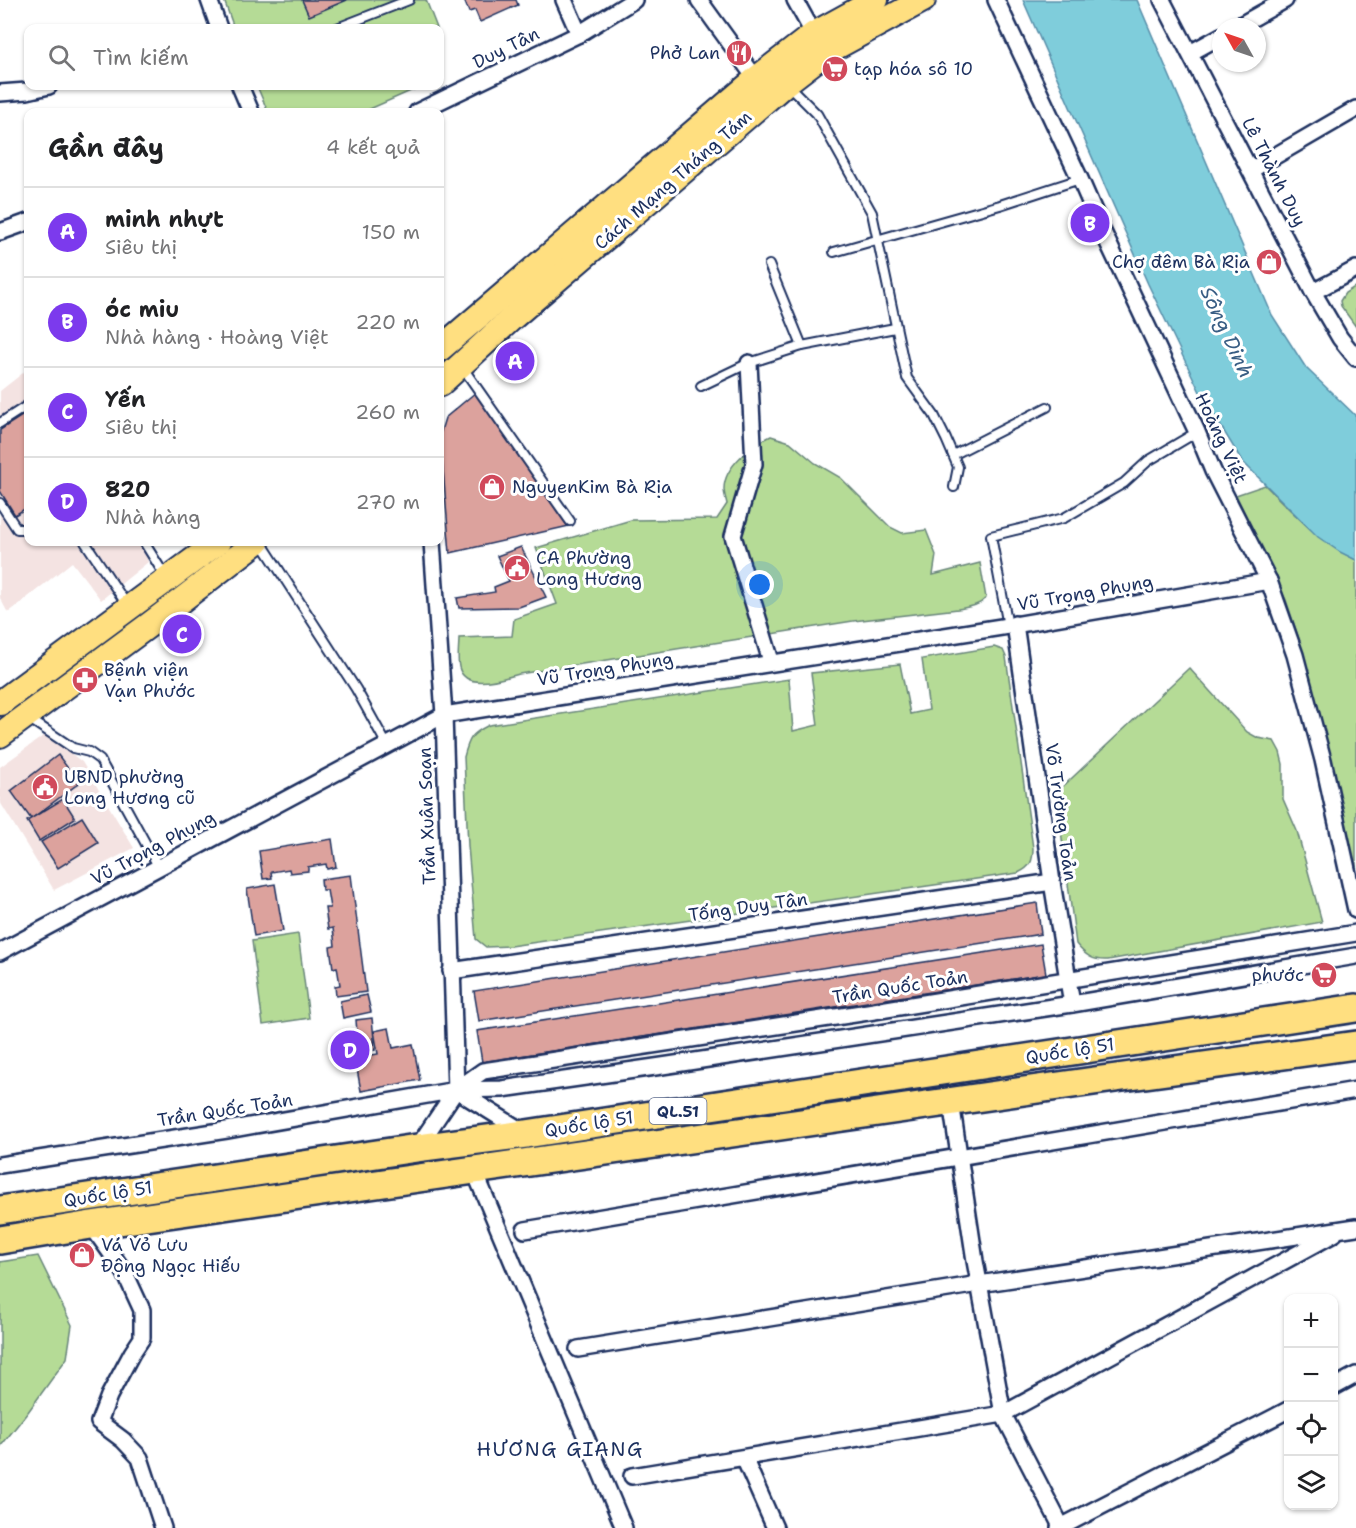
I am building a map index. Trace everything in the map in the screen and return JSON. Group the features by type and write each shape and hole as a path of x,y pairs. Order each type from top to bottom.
{"highway":[{"name":"Quốc lộ 51","path":"0,1210 526,1134 1356,1008"},
{"name":"Quốc lộ 51","path":"0,1240 474,1170 1356,1046"}],"main road":[{"name":"Cách Mạng Tháng Tám","path":"444,380 786,83 820,44 876,0"},
{"name":"Cách Mạng Tháng Tám","path":"444,346 756,79 820,44 923,0"},
{"path":"0,703 213,546"},
{"path":"0,735 252,546"}],"street":[{"path":"208,0 217,24"},
{"path":"564,0 579,34"},
{"name":"Duy Tân","path":"425,108 579,34 634,0"},
{"path":"699,0 756,79"},
{"path":"795,0 820,44"},
{"name":"Hoàng Việt","path":"996,0 1213,471 1269,581 1295,655 1312,718 1356,910"},
{"name":"Lê Thành Duy","path":"1162,0 1313,292 1340,338 1356,358"},
{"path":"1253,18 1284,0"},
{"path":"1190,54 1212,41"},
{"path":"0,93 31,90"},
{"path":"242,90 249,108"},
{"path":"1251,170 1356,109"},
{"path":"0,231 24,223"},
{"path":"1313,292 1356,269"},
{"path":"749,363 754,464 733,536 771,662"},
{"name":"Trần Xuân Soạn","path":"432,546 444,715 456,1090"},
{"name":"Vũ Trọng Phụng","path":"0,952 444,715 1012,625 1269,581"},
{"name":"Võ Trường Toản","path":"1012,625 1072,1004"},
{"name":"Tống Duy Tân","path":"451,971 1052,882"},
{"name":"Trần Quốc Toản","path":"456,1090 483,1071 1068,981 1356,933"},
{"name":"Trần Quốc Toản","path":"0,1165 227,1130 456,1090 502,1089 662,1066 1072,1004 1356,957"},
{"path":"868,1012 874,1034"},
{"path":"658,1045 662,1066"},
{"path":"417,1148 456,1090 526,1134"},
{"path":"525,1230 959,1155 1356,1090"},
{"path":"951,1102 979,1284 1004,1414 1061,1528 1284,1412"},
{"path":"474,1170 624,1528"},
{"path":"91,1225 125,1273 142,1310 142,1338 123,1371 99,1422 123,1440 140,1458 163,1528"},
{"path":"578,1349 979,1284 1350,1228"},
{"path":"632,1476 1004,1414 1350,1228"},
{"path":"1338,1385 1356,1375"},
{"path":"744,1458 775,1528"}],"lane":[{"path":"347,24 409,0"},
{"path":"786,83 817,114 873,213 907,378 934,415 953,455 958,467 954,488"},
{"path":"834,252 1000,205 1080,179"},
{"path":"769,265 802,346"},
{"path":"700,386 749,363 802,346 896,328"},
{"path":"460,364 570,521"},
{"path":"953,455 1047,407"},
{"path":"0,423 24,408"},
{"path":"1012,625 991,536 1064,518 1124,483 1148,461 1197,432"},
{"path":"0,504 17,529 24,529"},
{"path":"88,546 129,609"},
{"path":"147,546 168,580"},
{"path":"264,546 334,652 387,745"},
{"path":"25,717 73,748 89,752 100,760 158,866"}],"shaded area":[{"path":"24,372 24,546 142,546 148,562 101,600 72,562 8,613 0,598 0,391"},
{"path":"46,734 82,762 134,848 54,890 0,802 0,767"}],"green space":[{"path":"224,0 426,0 435,24 233,24"},
{"path":"259,90 413,90 372,108 266,108"},
{"path":"1356,286 1356,327 1340,301 1345,293"},
{"path":"771,436 790,442 815,463 841,478 890,527 902,533 926,530 936,555 933,575 980,563 986,598 970,607 853,621 519,674 495,680 476,681 463,675 458,664 459,638 512,636 514,619 557,604 536,548 631,520 717,519 727,504 725,480 734,464 740,457"},
{"path":"1265,485 1319,536 1356,560 1356,888 1300,642 1286,600 1236,495"},
{"path":"994,647 1003,650 1006,657 1033,848 1030,863 1022,871 510,946 486,947 476,939 468,846 464,757 472,737 483,728 489,725 789,679 793,731 818,725 811,673 900,664 910,714 929,710 922,659"},
{"path":"1189,668 1247,732 1258,738 1274,741 1280,752 1283,764 1283,799 1297,831 1322,922 1108,960 1094,959 1076,944 1056,793"},
{"path":"298,934 309,1018 263,1025 252,941"},
{"path":"38,1256 72,1325 67,1358 0,1447 0,1262"}],"water":[{"name":"Sông Dinh","path":"1023,0 1137,0 1272,315 1306,368 1356,416 1356,560 1318,537 1242,461 1200,392 1148,284"}],"building":[{"path":"302,0 347,0 309,16"},
{"path":"464,0 516,0 518,5 480,22 475,10 469,12"},
{"name":"NguyenKim Bà Rịa","path":"476,392 569,526 450,553 444,482 445,418"},
{"path":"24,415 24,509 15,515 0,491 0,430"},
{"name":"CA Phường Long Hương","path":"521,547 546,597 519,607 459,608 457,598 495,592 494,587 509,581 497,556"},
{"name":"UBND phường Long Hương cũ","path":"58,755 79,783 31,819 11,791"},
{"path":"63,799 75,818 39,841 27,821"},
{"path":"82,817 98,843 58,868 41,842"},
{"path":"332,839 336,867 327,869 326,864 308,867 308,871 290,873 289,869 271,872 272,878 263,879 259,851"},
{"path":"351,875 366,992 336,996 335,986 340,985 337,967 333,968 330,947 335,946 333,928 328,929 325,908 330,908 327,890 322,890 321,879"},
{"path":"275,884 283,931 254,936 247,889"},
{"path":"1037,903 1041,934 479,1021 474,991"},
{"path":"1041,944 1046,974 482,1062 477,1031"},
{"path":"367,995 371,1012 343,1018 340,1001"},
{"path":"372,1018 375,1050 342,1054 340,1035 357,1033 356,1020"},
{"path":"389,1028 393,1048 413,1044 420,1080 361,1091 355,1058 378,1054 374,1031"}],"place":[{"name":"Phở Lan","path":"739,53"},
{"name":"tạp hóa sô 10","path":"835,69"},
{"name":"óc miu","path":"1090,223"},
{"name":"Chợ đêm Bà Rịa","path":"1269,262"},
{"name":"minh nhựt","path":"515,361"},
{"name":"NguyenKim Bà Rịa","path":"492,487"},
{"name":"CA Phường Long Hương","path":"517,568"},
{"name":"Yến","path":"182,634"},
{"name":"Bệnh viện Vạn Phước","path":"85,680"},
{"name":"UBND phường Long Hương cũ","path":"45,787"},
{"name":"phước","path":"1324,975"},
{"name":"820","path":"350,1050"},
{"name":"Vá Vỏ Lưu Động Ngọc Hiếu","path":"82,1255"}],"district":[{"name":"HƯƠNG GIANG","path":"560,1449"}]}
